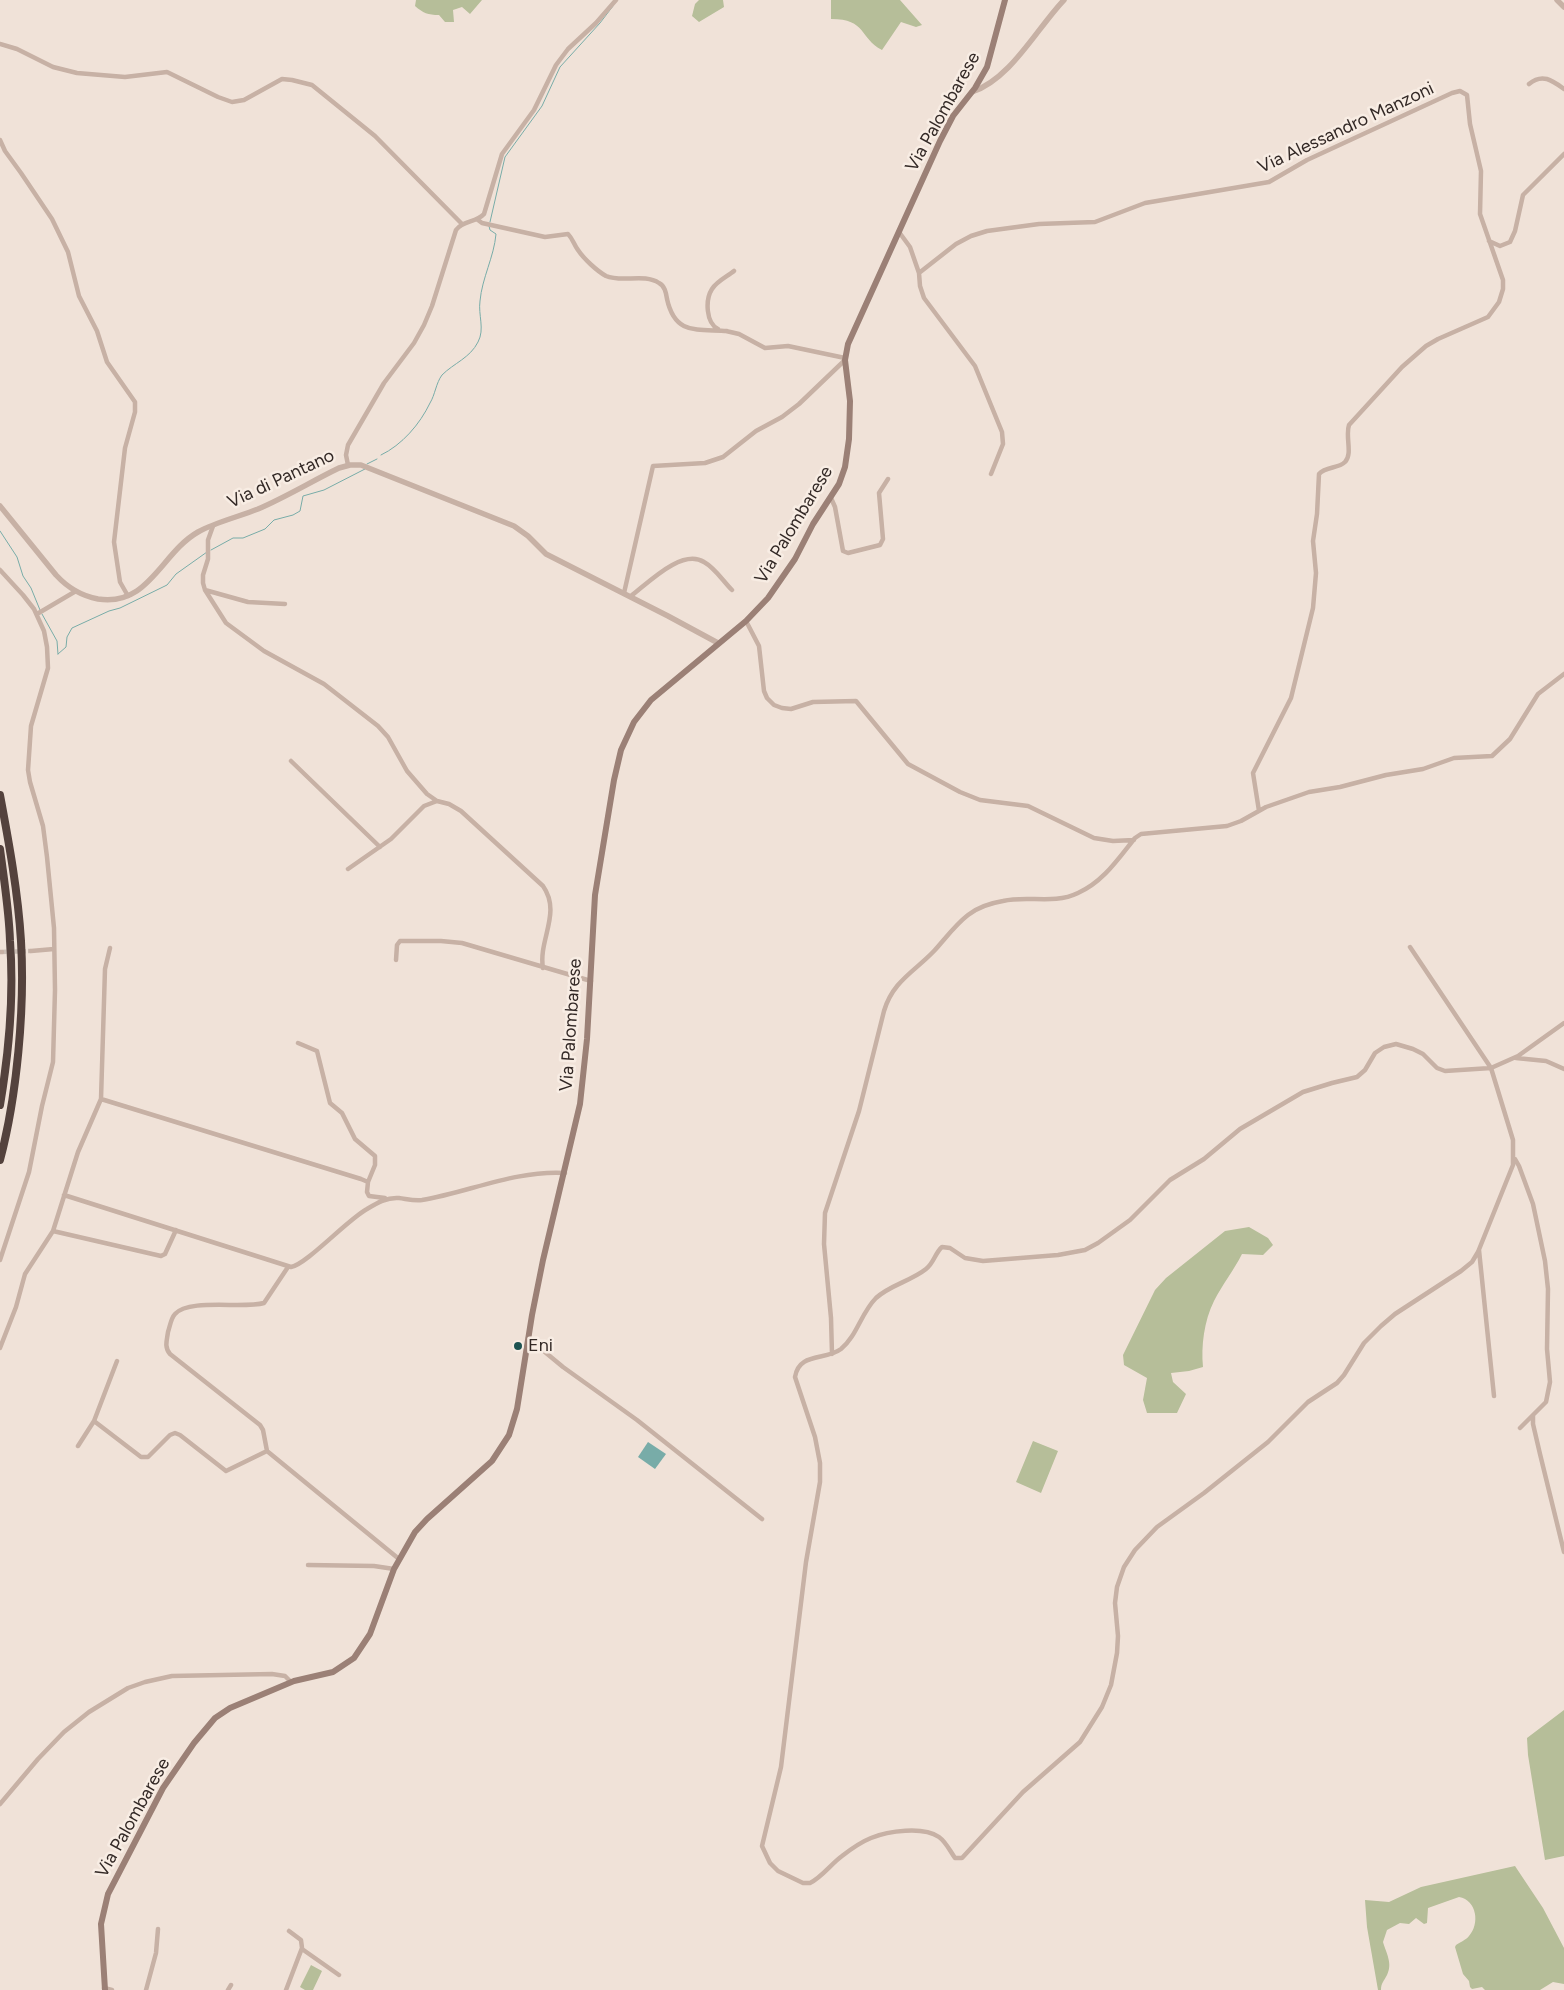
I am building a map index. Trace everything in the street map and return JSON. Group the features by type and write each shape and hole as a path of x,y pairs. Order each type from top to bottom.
{"highway":[{"path":"0,794 14,874 21,942 21,998 17,1065 0,1160"},
{"path":"0,849 10,942 10,1000 6,1064 0,1105"}],"main road":[{"name":"Via Palombarese","path":"104,1989 101,1928 105,1904 113,1883 163,1788 194,1743 220,1714 233,1706 291,1682 331,1673 354,1658 371,1632 399,1559 423,1522 487,1467 504,1445 516,1414 543,1260 565,1174 582,1092 588,1039 596,885 614,775 623,743 638,716 652,700 746,621 763,603 783,578 813,524 843,476 848,453 850,405 845,359 849,341 942,137 988,64 1005,0"}],"street":[{"path":"348,465 346,455 348,445 382,388 414,343 428,315 455,233 462,224 478,220 484,214 502,154 534,110 556,66 568,49 594,26 616,0"},
{"path":"972,92 984,87 995,79 1031,42 1064,0"},
{"path":"1557,0 1564,6"},
{"path":"0,44 18,49 51,66 72,72 118,77 169,72 218,97 232,102 244,100 282,79 309,84 319,89 373,134 462,224"},
{"path":"1529,84 1536,79 1545,78 1564,89"},
{"name":"Via Alessandro Manzoni","path":"919,273 956,244 982,232 1039,224 1095,222 1142,204 1269,182 1307,160 1457,91 1466,94 1469,98 1470,126 1481,170 1479,212 1503,280 1502,293 1493,312 1483,320 1431,343 1405,364 1349,425 1346,460 1341,464 1323,470 1318,476 1317,509 1313,541 1316,576 1313,608 1291,698 1253,773 1259,810"},
{"path":"0,140 4,151 54,223 68,252 80,298 97,331 107,362 135,402 135,410 124,451 114,542 120,582 128,596"},
{"path":"1488,241 1500,246 1506,245 1511,241 1523,195 1564,154"},
{"path":"478,220 482,223 530,235 550,237 568,234 580,253 603,274 616,278 651,280 661,284 665,291 671,316 681,325 690,328 741,334 765,348 786,346 845,359"},
{"path":"899,232 910,247 919,273 920,286 924,298 975,366 1002,432 1003,444 991,474"},
{"path":"726,331 712,325 708,303 713,287 734,271"},
{"path":"624,593 653,466 708,462 723,457 753,433 782,417 799,404 845,359"},
{"name":"Via di Pantano","path":"0,506 58,577 76,591 90,597 116,599 128,596 150,581 185,541 200,531 264,506 348,465 359,464 514,526 528,536 545,553 631,596 718,643"},
{"path":"830,498 835,507 841,548 844,552 848,553 880,544 883,539 879,493 888,479"},
{"path":"213,526 208,540 208,561 203,577 205,590 224,622 232,630 267,653 324,684 381,728 411,776 428,795 461,811 521,864 546,890 551,909 542,956 543,968"},
{"path":"631,596 674,564 689,558 698,559 706,563 732,590"},
{"path":"0,570 24,594 37,614 46,642 48,661 30,726 29,776 44,834 53,918 54,949 53,1062 42,1106 30,1172 0,1260"},
{"path":"205,590 250,602 285,604"},
{"path":"37,614 76,591"},
{"path":"746,621 758,643 765,693 776,706 791,709 813,702 856,700 908,764 952,788 980,800 1030,807 1094,838 1134,840"},
{"path":"832,1354 832,1324 824,1244 825,1213 860,1106 884,1011 893,991 901,980 930,955 961,921 971,912 1006,900 1053,900 1076,894 1105,874 1134,840 1144,834 1227,826 1241,821 1259,810 1308,792 1340,787 1386,775 1420,769 1454,758 1492,756 1510,739 1539,692 1564,674"},
{"path":"291,761 380,847"},
{"path":"348,869 393,838 424,806 437,801"},
{"path":"396,960 397,945 400,941 449,941 591,981"},
{"path":"1410,947 1491,1068 1512,1138 1515,1159 1534,1210 1544,1251 1548,1283 1547,1349 1550,1389 1546,1402 1520,1428"},
{"path":"0,1348 16,1307 25,1274 53,1231 80,1148 101,1099 105,969 110,948"},
{"path":"32,951 54,949"},
{"path":"1515,1159 1479,1248 1468,1266 1380,1326 1364,1343 1344,1375 1333,1386 1311,1400 1268,1442 1204,1493 1157,1527 1135,1550 1125,1564 1117,1584 1115,1603 1118,1636 1117,1658 1109,1692 1098,1714 1080,1742 1020,1795 962,1858 955,1858 942,1839 924,1832 910,1831 868,1839 850,1850 813,1882 806,1883 776,1870 767,1858 762,1844 781,1767 805,1569 820,1484 820,1463 815,1437 794,1375 806,1359 832,1354 842,1348 875,1299 886,1290 926,1269 942,1247 950,1248 969,1259 983,1261 1061,1255 1091,1247 1133,1218 1172,1178 1204,1159 1240,1129 1303,1092 1357,1078 1365,1070 1375,1053 1386,1046 1399,1044 1413,1049 1423,1054 1437,1068 1445,1071 1491,1068 1515,1058 1564,1024"},
{"path":"298,1043 317,1051 330,1104 343,1115 355,1139 374,1156 375,1165 368,1182 367,1192 369,1196 374,1198 420,1200 522,1176 547,1173 565,1174"},
{"path":"1515,1058 1546,1061 1564,1069"},
{"path":"101,1099 368,1182"},
{"path":"64,1195 288,1267 297,1266 363,1211 389,1198"},
{"path":"53,1231 161,1256 165,1254 176,1230"},
{"path":"1479,1248 1494,1396"},
{"path":"288,1267 268,1299 263,1303 194,1306 177,1312 172,1318 166,1349 260,1425 263,1430 267,1451 399,1559"},
{"path":"528,1338 560,1365 637,1420 762,1519"},
{"path":"78,1446 94,1421 117,1361"},
{"path":"1533,1416 1533,1427 1564,1552"},
{"path":"94,1421 142,1458 148,1457 170,1435 175,1434 180,1435 226,1471 267,1451"},
{"path":"308,1565 378,1566 394,1569"},
{"path":"0,1804 66,1730 89,1712 130,1687 158,1678 180,1675 272,1674 284,1676 291,1682"},
{"path":"146,1990 155,1956 158,1929"},
{"path":"286,1990 302,1950 301,1940 289,1931"},
{"path":"302,1950 339,1975"},
{"path":"228,1990 231,1985"},
{"path":"104,1989 112,1990"}],"green space":[{"path":"416,0 482,0 470,14 462,7 453,10 454,22 445,22 439,15 426,13 415,6"},
{"path":"699,0 723,0 724,7 699,22 692,16 695,4"},
{"path":"831,0 900,0 922,25 916,27 901,22 882,50 851,22 831,19"},
{"path":"1249,1227 1268,1238 1273,1245 1263,1255 1242,1254 1217,1295 1206,1325 1202,1351 1203,1367 1171,1373 1173,1382 1186,1394 1177,1413 1147,1413 1143,1400 1147,1378 1124,1365 1123,1355 1155,1290 1166,1278 1225,1231"},
{"path":"1033,1441 1058,1451 1041,1493 1016,1482"},
{"path":"1564,1710 1564,1856 1545,1860 1527,1738"},
{"path":"1515,1866 1543,1908 1564,1948 1564,1984 1553,1982 1540,1990 1485,1990 1482,1987 1472,1989 1469,1981 1463,1974 1455,1947 1468,1937 1472,1931 1475,1925 1475,1913 1470,1903 1459,1897 1428,1908 1427,1923 1424,1924 1416,1918 1409,1924 1400,1923 1387,1930 1383,1942 1388,1958 1389,1971 1381,1990 1378,1990 1367,1927 1365,1900 1389,1902 1421,1887"},
{"path":"311,1965 322,1971 313,1990 305,1990 300,1987"}],"water":[{"path":"648,1442 666,1454 655,1469 638,1457"}],"waterway":[{"path":"490,222 505,157 542,106 560,67 613,6"},
{"path":"381,455 396,446 410,433 426,411 442,375 471,352 478,342 481,332 481,292 496,234 490,230 489,226"},
{"path":"367,464 377,459"},
{"path":"211,550 233,538 243,538 265,529 274,520 293,515 300,511 303,496 324,490 365,469"},
{"path":"0,531 17,557 23,576 31,588 40,610"},
{"path":"58,654 66,647 67,637 72,628 120,608 167,585 176,574 207,552"},
{"path":"42,614 57,641 58,654"}],"tunnel":[{"path":"2,952 31,951"}],"place":[{"name":"Eni","path":"518,1346"}]}
